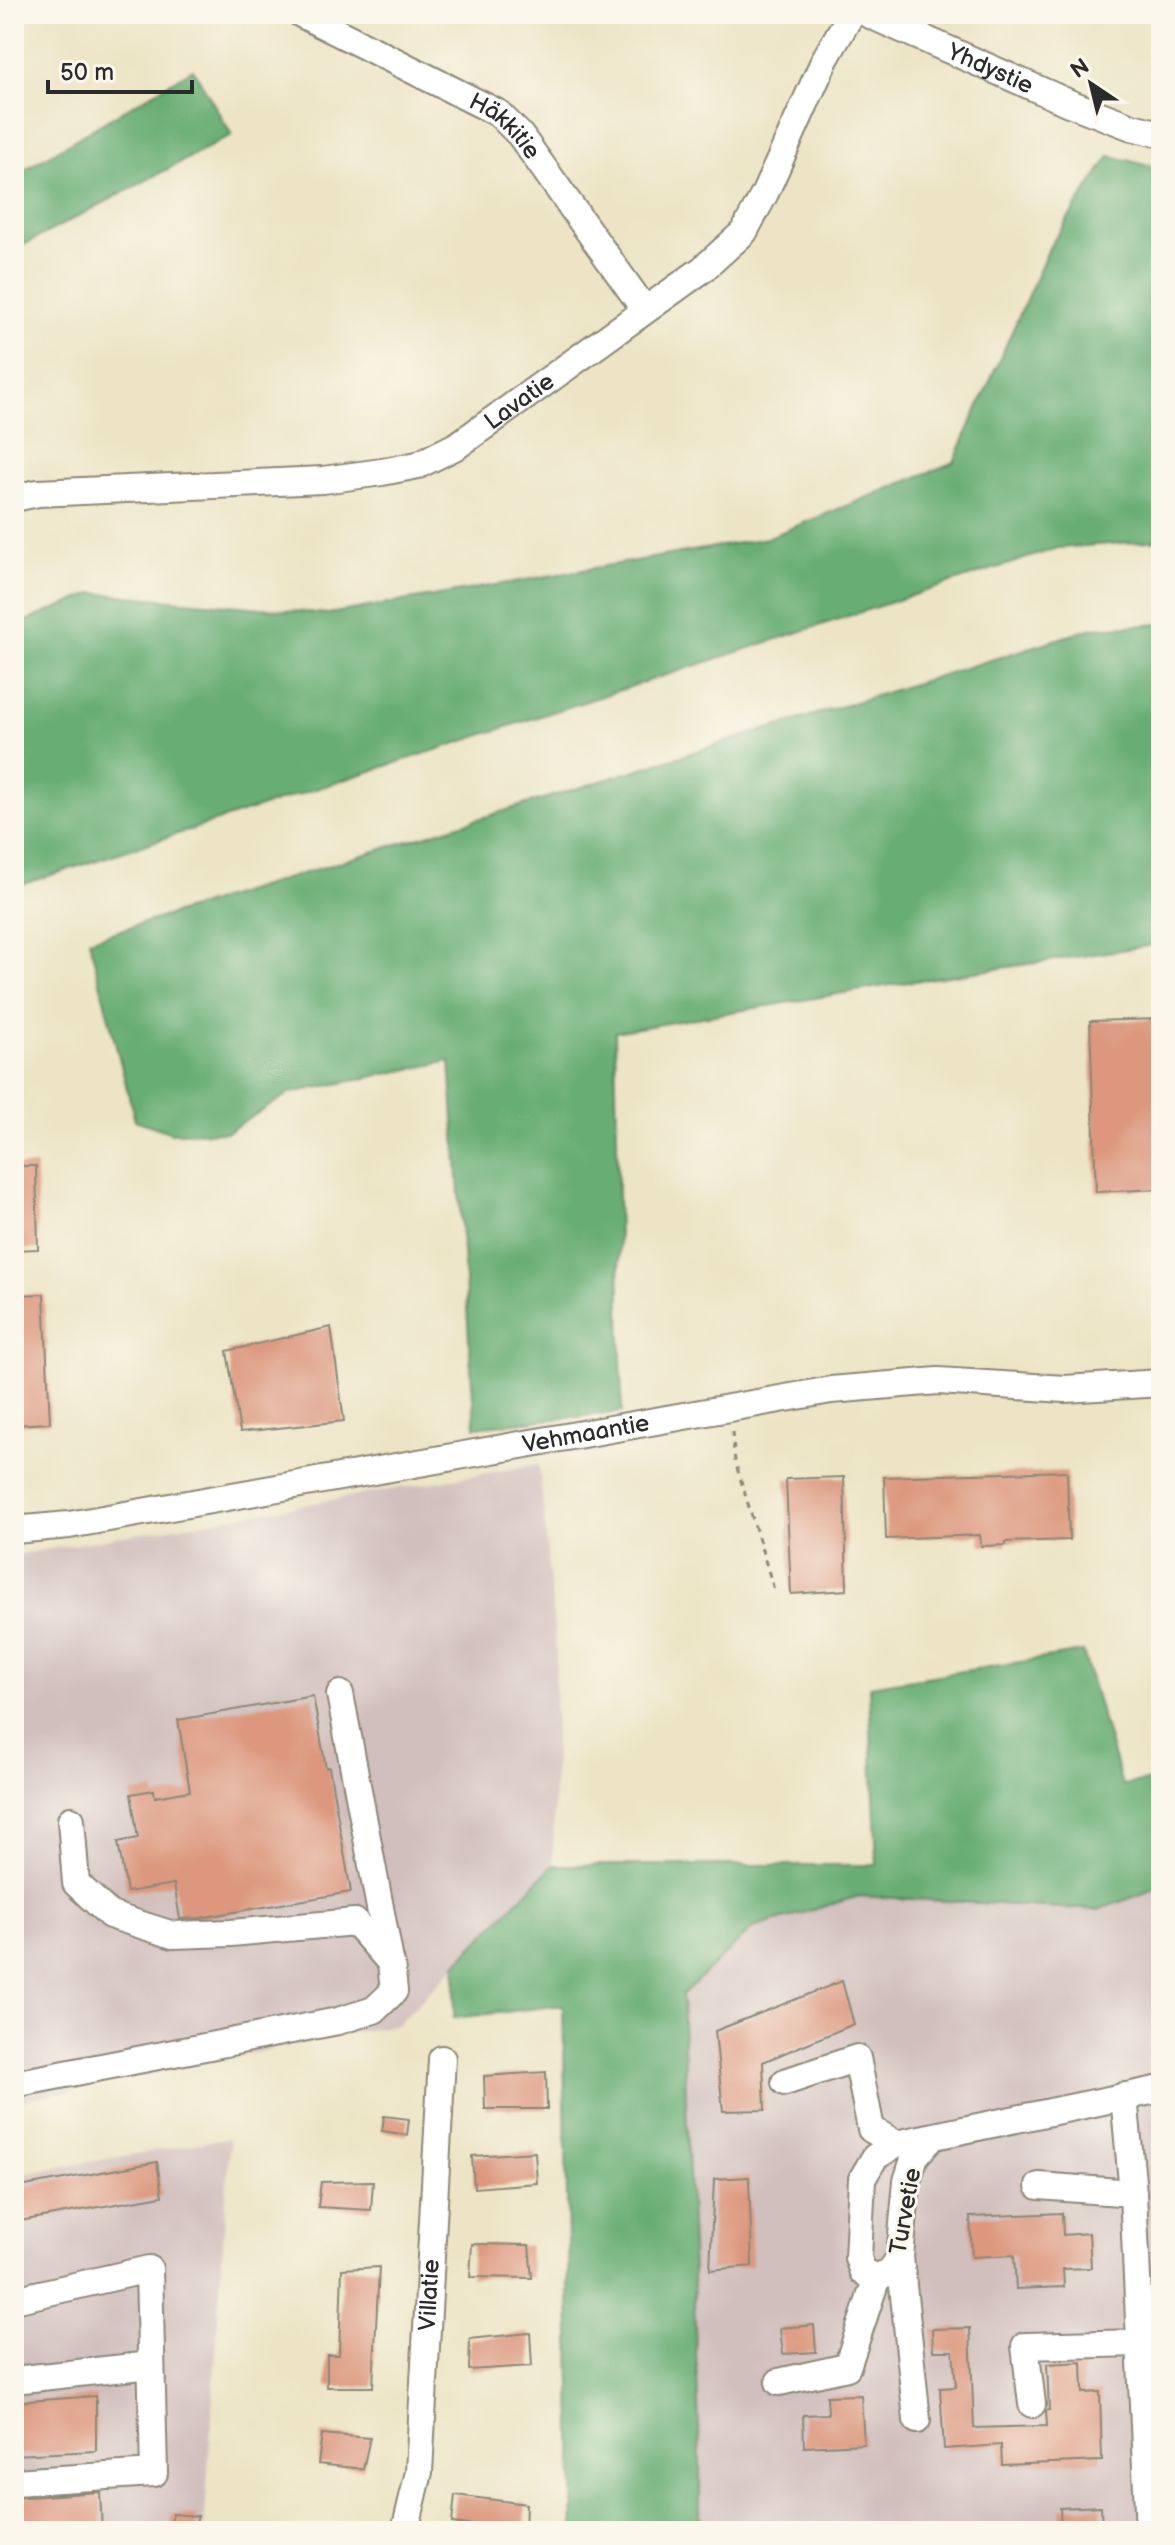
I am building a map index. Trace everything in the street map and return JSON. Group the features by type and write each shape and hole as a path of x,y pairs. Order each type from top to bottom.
{"street":[{"name":"Häkkitie","path":"301,14 498,113 520,135 645,310"},
{"name":"Lavatie","path":"14,498 38,493 323,480 418,465 458,445 703,269 744,232 765,193 825,59 851,14"},
{"name":"Yhdystie","path":"868,14 1069,103 1132,127 1161,134"},
{"name":"Vehmaantie","path":"14,1530 85,1523 831,1390 938,1381 1065,1389 1161,1383"},
{"path":"14,2084 338,2021 374,2010 394,1991 340,1694"},
{"path":"71,1820 76,1883 110,1915 173,1935 355,1922 391,1963"},
{"path":"785,2082 857,2058 871,2129 896,2144"},
{"name":"Villatie","path":"405,2531 419,2472 442,2059"},
{"name":"Turvetie","path":"933,2137 915,2156 907,2181 900,2257 890,2272 877,2277 863,2272 858,2258 862,2179 875,2157 896,2144 1161,2089"},
{"path":"1124,2096 1133,2193 1149,2531"},
{"path":"1039,2186 1133,2193"},
{"path":"900,2257 917,2420"},
{"path":"14,2300 149,2269 154,2473 14,2482"},
{"path":"779,2382 847,2367 877,2277"},
{"path":"1032,2404 1025,2346 1139,2343"},
{"path":"14,2380 151,2365"}],"path":[{"path":"730,1408 735,1461 775,1593"}],"shaded area":[{"path":"539,1464 556,1647 553,1865 398,2024 14,2102 14,1555"},
{"path":"1161,1887 1161,2531 692,2531 682,1995 753,1928 859,1896 1098,1910"},
{"path":"230,2138 204,2531 14,2531 14,2175"}],"green space":[{"path":"193,69 232,135 14,250 14,176"},
{"path":"1110,156 1161,168 1161,540 1058,548 14,887 14,626 94,593 328,614 767,538 954,462 1050,246"},
{"path":"1161,624 1161,944 902,983 615,1032 622,1412 475,1427 450,1061 291,1093 227,1132 172,1133 135,1120 89,940 1093,628"},
{"path":"1083,1652 1122,1785 1161,1779 1161,1887 1098,1910 859,1896 753,1928 682,1995 700,2454 700,2531 574,2531 563,2005 454,2018 456,1964 553,1865 877,1865 869,1686"}],"building":[{"path":"1161,1019 1161,1189 1096,1192 1090,1021"},
{"path":"14,1166 36,1166 38,1249 14,1250"},
{"path":"44,1294 50,1423 14,1425 14,1295"},
{"path":"331,1327 344,1421 240,1432 227,1351"},
{"path":"1067,1471 1069,1540 981,1546 980,1535 886,1539 884,1477"},
{"path":"844,1477 847,1590 791,1594 786,1479"},
{"path":"313,1696 351,1892 180,1919 174,1884 127,1892 118,1842 138,1838 131,1794 154,1790 155,1797 190,1791 178,1720"},
{"path":"842,1981 854,2024 763,2062 765,2110 723,2111 715,2031"},
{"path":"546,2072 547,2109 485,2109 484,2076"},
{"path":"384,2116 409,2119 407,2135 382,2131"},
{"path":"535,2152 537,2183 474,2188 472,2156"},
{"path":"157,2162 162,2196 14,2222 14,2188"},
{"path":"749,2177 752,2266 710,2270 714,2179"},
{"path":"373,2181 371,2210 318,2207 321,2182"},
{"path":"1062,2213 1063,2235 1089,2233 1091,2268 1063,2269 1064,2287 1016,2289 1014,2255 972,2257 970,2217"},
{"path":"472,2244 529,2245 532,2278 470,2277"},
{"path":"379,2267 373,2387 327,2387 327,2355 339,2355 342,2269"},
{"path":"814,2325 816,2352 783,2354 780,2328"},
{"path":"970,2328 974,2428 1047,2426 1047,2364 1082,2362 1083,2393 1100,2392 1102,2461 1002,2465 1001,2445 944,2449 940,2388 956,2387 953,2351 933,2351 932,2329"},
{"path":"530,2333 532,2366 469,2370 470,2339"},
{"path":"861,2395 864,2444 804,2447 803,2415 828,2414 827,2396"},
{"path":"96,2396 96,2451 14,2455 14,2402"},
{"path":"322,2434 370,2438 363,2469 318,2464"},
{"path":"100,2492 102,2531 14,2531 14,2498"},
{"path":"455,2495 526,2504 525,2531 479,2531 479,2526 452,2523"},
{"path":"1101,2506 1102,2530 1061,2531 1060,2508"},
{"path":"172,2514 197,2516 196,2531 171,2531"}]}
